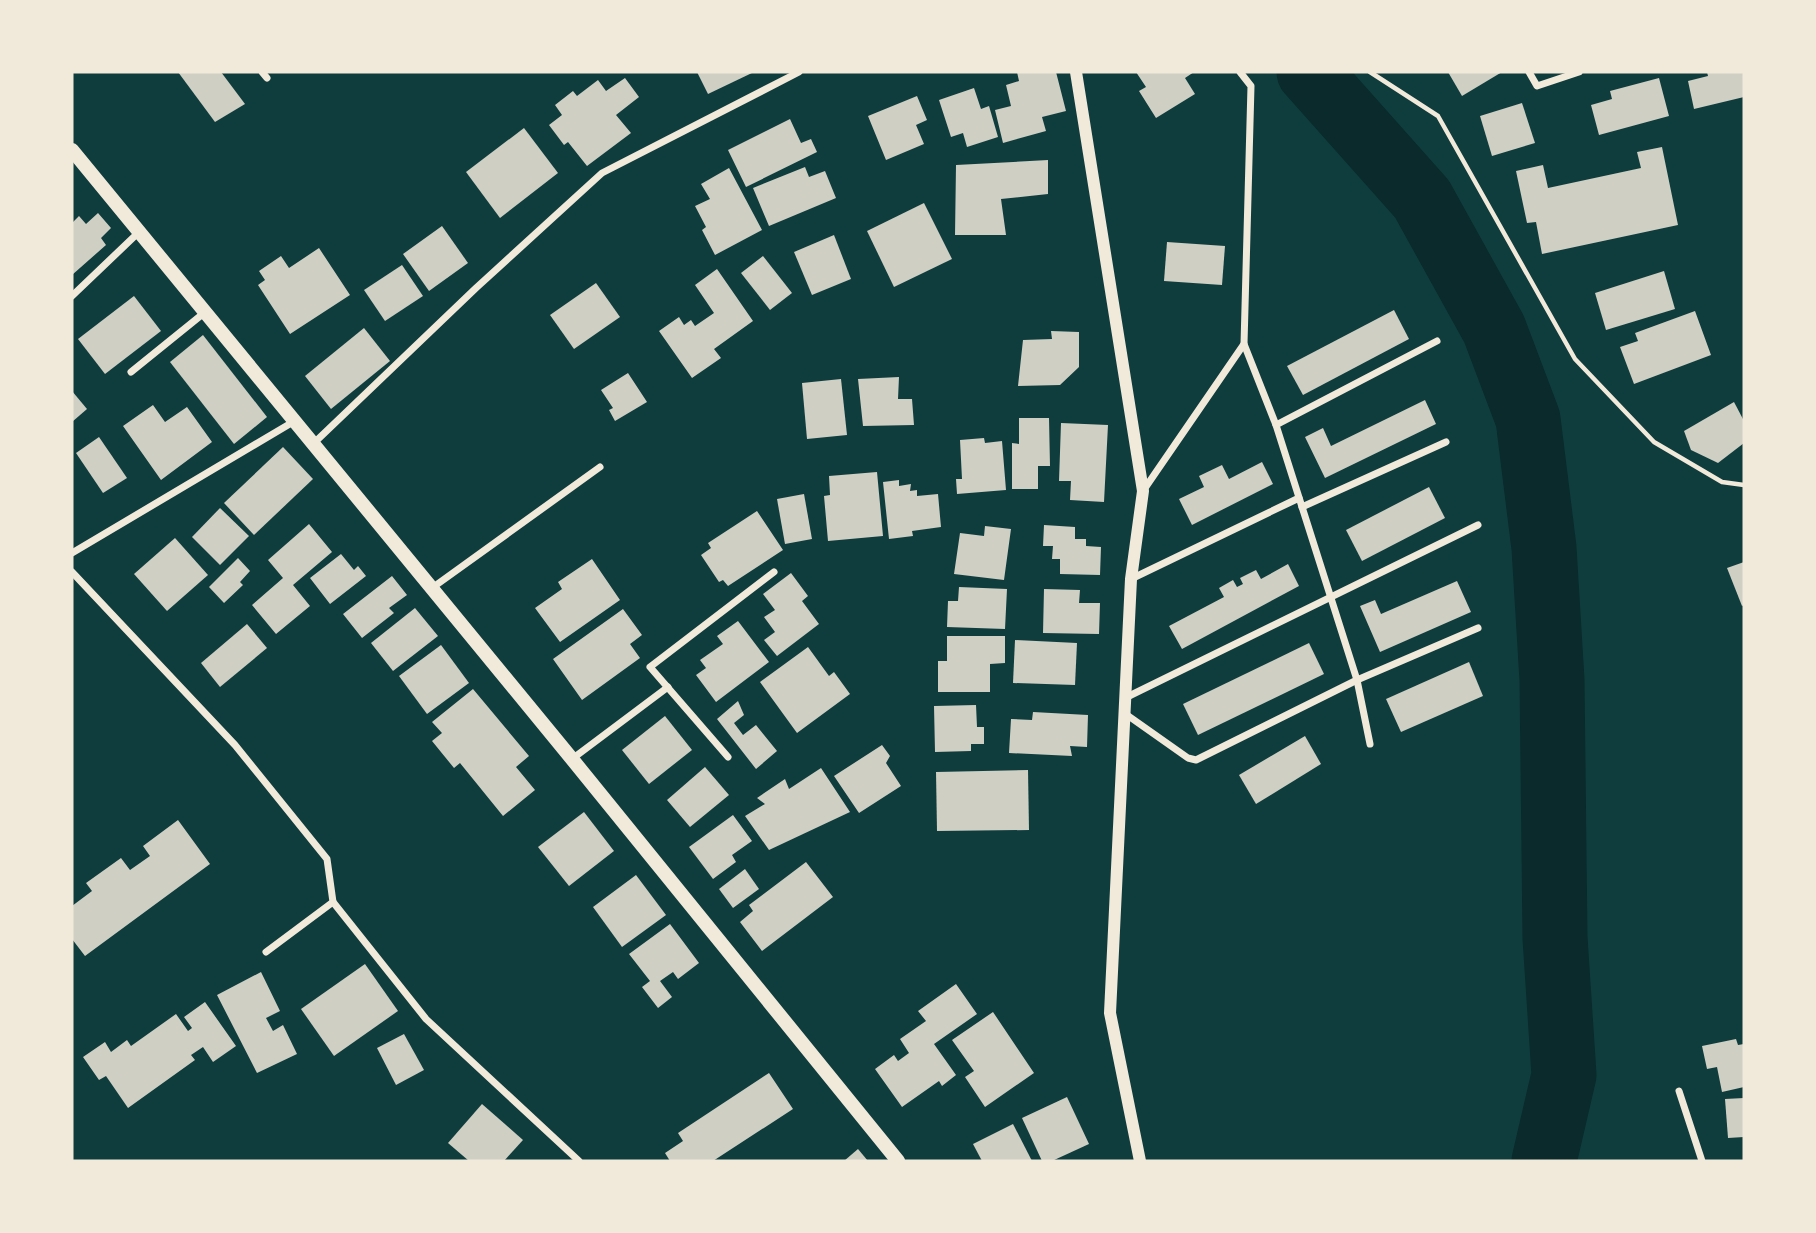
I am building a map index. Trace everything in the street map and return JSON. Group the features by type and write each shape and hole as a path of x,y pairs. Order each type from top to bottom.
{"main road":[{"path":"72,150 898,1161"}],"street":[{"path":"314,443 475,288 602,173 799,72"},
{"path":"1076,72 1143,491 1131,579 1128,697 1110,1013 1140,1161"},
{"path":"1240,72 1251,86 1244,344 1276,425 1357,680 1370,744"},
{"path":"1529,72 1537,86 1578,72"},
{"path":"72,296 139,233"},
{"path":"131,372 204,313"},
{"path":"1276,425 1437,341"},
{"path":"1143,491 1244,344"},
{"path":"72,553 293,422"},
{"path":"1302,507 1446,442"},
{"path":"432,588 600,467"},
{"path":"1131,579 1299,498"},
{"path":"1128,697 1478,525"},
{"path":"72,572 234,745 327,859 334,902 426,1020 579,1161"},
{"path":"728,757 650,667 774,572"},
{"path":"1126,715 1188,758 1196,760 1357,680 1478,628"},
{"path":"572,759 668,687"},
{"path":"266,952 334,902"},
{"path":"1679,1091 1702,1161"}],"path":[{"path":"1370,72 1438,116 1575,359 1654,442 1722,482 1744,485"}],"building":[{"path":"178,72 221,72 245,104 215,122"},
{"path":"697,72 754,72 708,94"},
{"path":"1017,72 1056,72 1066,111 1042,117 1046,131 1003,143 995,110 1011,106 1006,85 1019,81"},
{"path":"1136,72 1194,72 1185,78 1195,94 1156,118 1139,91 1146,87"},
{"path":"1448,72 1502,72 1462,96"},
{"path":"1707,72 1744,72 1744,97 1694,109 1688,81 1708,76"},
{"path":"625,78 639,97 616,115 631,133 587,166 568,142 564,145 549,125 562,115 555,105 573,91 577,96 598,80 606,91"},
{"path":"1659,78 1669,116 1599,135 1591,105 1612,99 1610,91"},
{"path":"974,88 981,109 989,106 998,137 967,147 963,133 951,137 939,100"},
{"path":"917,96 927,120 916,125 924,144 886,160 868,116"},
{"path":"1522,103 1535,143 1492,156 1480,116"},
{"path":"790,119 801,143 811,139 817,152 746,187 728,150"},
{"path":"524,128 558,173 500,218 466,172"},
{"path":"1662,147 1678,225 1542,254 1536,222 1527,223 1516,171 1543,165 1548,188 1641,168 1637,152"},
{"path":"1048,160 1048,194 1001,199 1006,235 955,235 956,165"},
{"path":"805,167 809,177 825,171 836,198 769,226 753,188"},
{"path":"729,168 762,230 715,255 702,230 706,227 695,206 710,199 701,184"},
{"path":"924,203 952,259 894,287 867,231"},
{"path":"98,213 111,228 101,238 106,245 72,275 72,223 79,216 86,224"},
{"path":"442,226 468,263 429,291 403,254"},
{"path":"834,235 851,279 812,295 794,252"},
{"path":"1167,242 1225,246 1222,285 1164,281"},
{"path":"319,248 350,295 290,334 258,285 265,280 259,271 281,256 289,268"},
{"path":"763,256 792,293 770,310 741,273"},
{"path":"402,265 423,296 385,321 364,290"},
{"path":"717,269 753,321 714,349 721,358 692,378 659,331 679,317 684,325 691,320 695,326 714,313 695,285"},
{"path":"1664,271 1675,309 1606,330 1595,293"},
{"path":"596,283 620,317 574,349 550,315"},
{"path":"134,296 161,331 105,374 78,339"},
{"path":"1394,310 1409,339 1303,395 1287,366"},
{"path":"1695,311 1711,355 1634,384 1620,347 1638,341 1635,333"},
{"path":"364,328 390,361 331,409 305,376"},
{"path":"1051,331 1079,332 1079,367 1060,385 1018,386 1023,340 1052,339"},
{"path":"203,335 267,417 234,444 170,362"},
{"path":"628,373 647,402 615,421 609,410 613,408 601,390"},
{"path":"899,377 898,399 912,399 914,425 863,426 858,379"},
{"path":"841,379 847,435 807,439 802,383"},
{"path":"72,391 87,409 72,422"},
{"path":"1425,400 1436,424 1325,478 1305,437 1323,428 1331,446"},
{"path":"1734,402 1744,421 1744,443 1718,463 1691,450 1684,431"},
{"path":"153,405 165,422 187,407 212,442 161,480 123,426"},
{"path":"1019,418 1049,418 1050,466 1038,466 1038,489 1012,489 1012,443 1019,444"},
{"path":"1061,423 1108,425 1104,502 1070,500 1071,481 1059,481"},
{"path":"99,437 127,478 103,493 76,453"},
{"path":"984,438 985,443 1002,441 1006,490 957,494 956,479 962,479 960,440"},
{"path":"283,447 313,479 254,535 224,503"},
{"path":"1262,462 1273,484 1192,525 1179,499 1204,487 1199,476 1222,465 1229,479"},
{"path":"877,472 883,536 828,541 824,496 830,495 829,476"},
{"path":"899,480 899,486 911,484 910,491 917,490 917,496 938,494 941,527 912,531 913,536 889,539 883,482"},
{"path":"1429,487 1445,518 1362,561 1346,530"},
{"path":"804,494 812,539 785,544 777,499"},
{"path":"220,508 249,536 220,565 192,537"},
{"path":"757,511 783,550 728,586 723,580 719,582 701,555 711,548 708,543"},
{"path":"309,524 332,552 293,585 310,606 276,634 252,605 283,578 268,560"},
{"path":"1044,525 1075,527 1075,539 1086,539 1086,546 1101,547 1100,575 1060,574 1060,559 1052,559 1053,546 1043,546"},
{"path":"985,526 1011,529 1004,580 954,574 960,533 984,536"},
{"path":"175,538 208,575 167,611 134,574"},
{"path":"341,554 354,570 358,566 366,576 330,604 310,578"},
{"path":"238,558 250,571 240,582 243,585 224,603 209,587"},
{"path":"592,559 620,600 560,642 535,608 562,589 558,582"},
{"path":"1744,562 1744,605 1742,606 1727,568"},
{"path":"1288,564 1299,586 1182,649 1169,626 1224,597 1219,588 1233,580 1237,587 1243,584 1240,578 1256,570 1261,579"},
{"path":"791,573 808,596 802,601 819,624 777,656 764,640 775,632 764,617 775,610 763,594"},
{"path":"392,576 407,595 389,608 394,613 362,638 343,614"},
{"path":"1457,581 1471,612 1380,652 1360,606 1375,600 1381,614"},
{"path":"959,587 1007,589 1005,629 947,627 948,601 958,601"},
{"path":"1044,589 1080,590 1079,603 1100,603 1099,634 1043,633"},
{"path":"415,608 438,636 393,671 371,643"},
{"path":"623,609 642,635 630,644 640,658 582,700 553,659"},
{"path":"738,621 769,662 716,702 696,675 706,668 700,660 723,644 717,636"},
{"path":"247,624 267,648 220,687 201,663"},
{"path":"947,636 1005,636 1005,663 990,664 990,692 938,692 938,661 947,661"},
{"path":"1015,640 1077,643 1075,685 1013,683"},
{"path":"1309,643 1324,674 1198,735 1183,704"},
{"path":"441,645 469,683 427,714 399,676"},
{"path":"808,647 829,676 834,672 850,694 797,733 760,682"},
{"path":"1469,662 1483,696 1401,732 1386,699"},
{"path":"473,689 529,756 516,767 535,790 503,816 460,763 454,768 432,741 442,733 432,722"},
{"path":"738,701 744,715 734,723 743,735 756,725 777,751 756,769 717,719"},
{"path":"976,705 977,727 984,727 984,744 971,744 971,751 935,752 934,706"},
{"path":"1033,712 1088,715 1087,747 1070,746 1072,756 1009,753 1011,719 1032,720"},
{"path":"665,716 692,750 649,784 622,750"},
{"path":"1305,736 1321,764 1256,804 1239,775"},
{"path":"882,745 890,756 886,763 901,786 859,813 834,776"},
{"path":"705,767 729,795 690,827 667,800"},
{"path":"821,768 850,812 769,850 745,816 765,804 757,798 785,779 789,789"},
{"path":"1028,770 1029,830 937,831 936,772"},
{"path":"584,812 614,851 569,886 538,847"},
{"path":"733,815 752,841 732,855 736,862 713,879 689,847"},
{"path":"178,820 210,864 85,956 72,939 72,906 92,891 86,883 121,858 130,870 150,856 143,846"},
{"path":"806,862 833,897 762,951 740,922 753,911 749,905"},
{"path":"745,869 759,889 733,908 719,889"},
{"path":"636,875 666,915 622,947 593,907"},
{"path":"670,924 699,963 678,979 673,972 660,981 672,997 658,1008 642,987 650,981 629,954"},
{"path":"365,964 398,1011 334,1056 301,1009"},
{"path":"261,972 280,1011 266,1018 273,1031 283,1025 297,1054 257,1073 217,995"},
{"path":"956,984 977,1014 934,1044 956,1075 942,1086 939,1081 902,1107 875,1069 894,1055 898,1061 909,1053 900,1039 926,1021 918,1011"},
{"path":"205,1002 236,1046 213,1062 203,1047 191,1055 195,1060 128,1108 106,1076 99,1080 83,1057 105,1042 111,1052 127,1040 131,1046 176,1014 188,1031 192,1028 184,1017"},
{"path":"993,1012 1034,1073 985,1107 965,1077 974,1071 952,1040"},
{"path":"404,1034 424,1070 396,1085 377,1048"},
{"path":"1736,1039 1738,1045 1744,1044 1744,1087 1722,1092 1717,1067 1707,1069 1702,1046"},
{"path":"769,1073 793,1109 713,1161 670,1161 665,1153 683,1141 678,1133"},
{"path":"1067,1097 1089,1144 1052,1161 1042,1161 1022,1118"},
{"path":"1744,1098 1744,1137 1728,1138 1725,1099"},
{"path":"482,1104 523,1140 504,1161 469,1161 448,1143"},
{"path":"1013,1124 1032,1161 982,1161 973,1144"},
{"path":"858,1149 868,1161 844,1161"}],"waterway":[{"path":"1309,72 1422,199 1494,329 1528,419 1544,548 1552,680 1555,938 1564,1075 1544,1161"}]}
